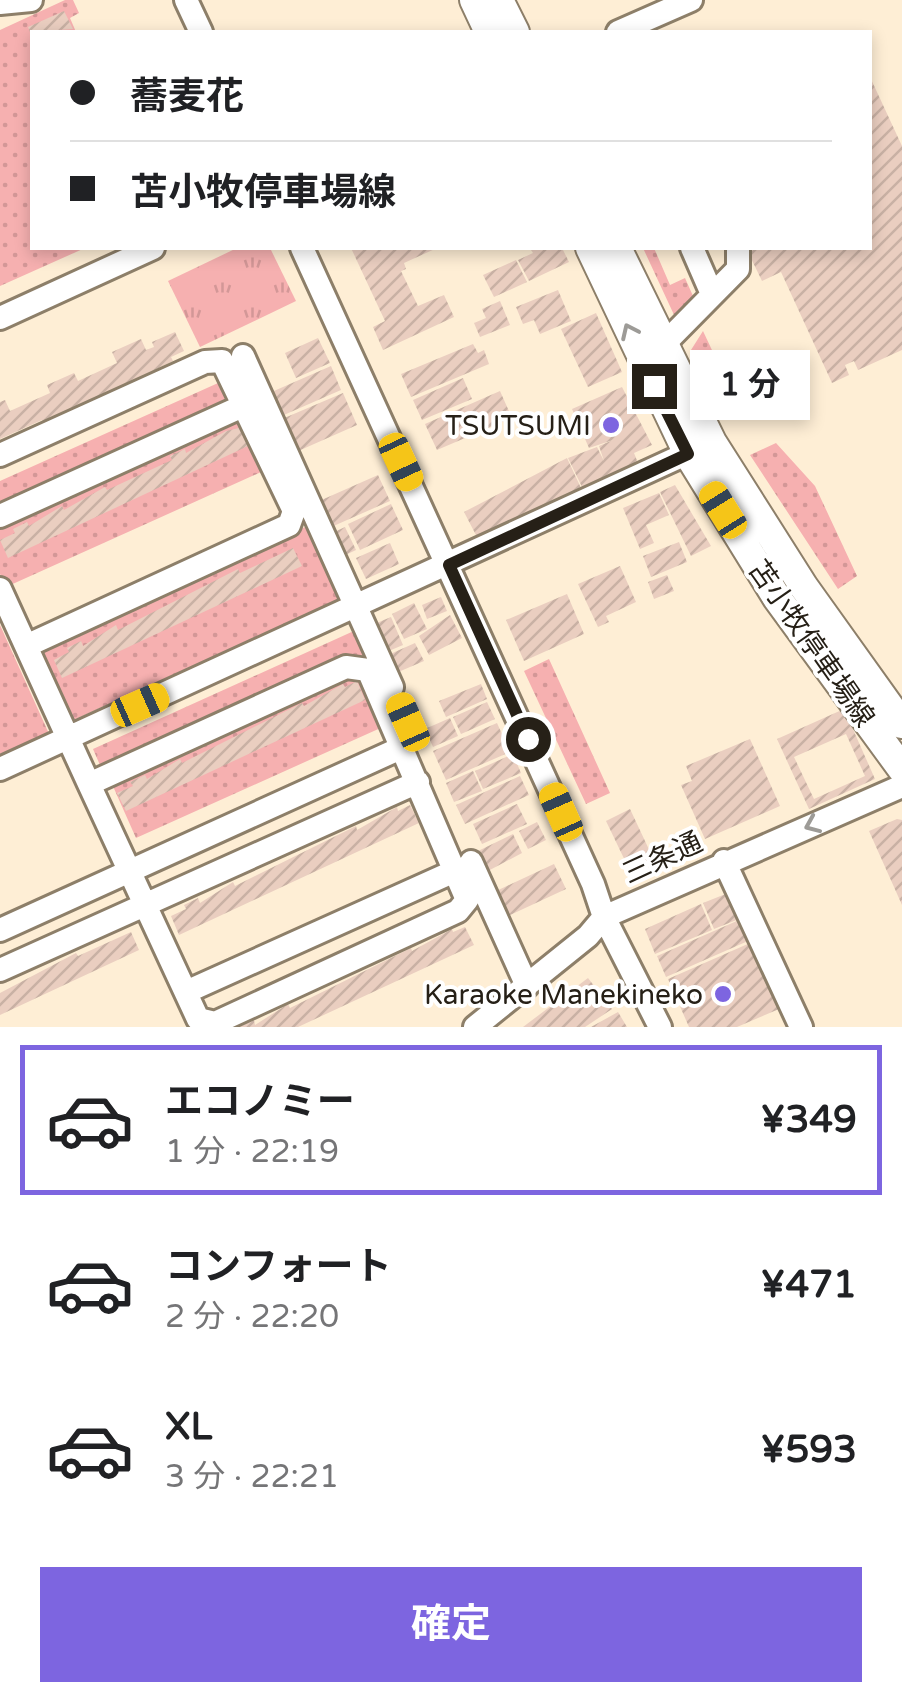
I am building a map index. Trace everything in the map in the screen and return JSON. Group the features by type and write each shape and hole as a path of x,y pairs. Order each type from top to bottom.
{"main road":[{"path":"474,0 488,30"},
{"path":"500,0 514,30"},
{"name":"苫小牧停車場線","path":"591,250 777,598 902,769"},
{"name":"苫小牧停車場線","path":"617,250 662,346 700,448 902,724"}],"street":[{"path":"0,3 31,0"},
{"path":"186,0 200,30"},
{"path":"622,30 684,1"},
{"path":"0,318 148,250"},
{"path":"303,250 449,565 604,917 660,1027"},
{"path":"693,250 712,294"},
{"path":"662,346 738,269 738,250"},
{"path":"243,356 526,986"},
{"path":"0,454 214,360 226,365 294,510 289,525 26,646"},
{"path":"0,516 245,406"},
{"path":"0,769 700,448"},
{"path":"0,589 89,784 186,992 196,1023 214,1022 458,911 468,900 368,670 358,666 89,784"},
{"path":"0,930 131,874 403,747"},
{"path":"0,970 418,782"},
{"name":"三条通","path":"475,1027 588,936 604,917 902,786"},
{"path":"724,861 801,1027"},
{"path":"186,992 457,870"}],"green space":[{"path":"65,0 73,0 79,13 70,18 75,30 30,30 30,250 81,250 0,286 0,30"},
{"path":"233,250 271,250 296,301 200,347 168,281"},
{"path":"644,250 655,250 670,285 685,278 693,296 675,317"},
{"path":"703,331 734,397 716,403 691,350"},
{"path":"227,379 238,402 0,510 0,481"},
{"path":"246,414 270,468 6,587 0,574 0,525"},
{"path":"776,443 815,486 857,576 838,589 750,455"},
{"path":"314,523 347,596 69,722 36,649"},
{"path":"0,625 50,736 0,759"},
{"path":"356,630 367,653 103,772 93,749"},
{"path":"549,659 610,793 586,804 524,671"},
{"path":"360,672 385,726 136,838 112,784"}],"building":[{"path":"64,11 73,29 30,32 28,27"},
{"path":"872,81 902,146 902,350 858,370 854,361 845,365 849,375 832,383 781,272 762,281 747,250 872,250"},
{"path":"352,250 433,250 404,263 406,269 401,271 418,306 444,295 454,317 383,350 373,327 385,321"},
{"path":"531,250 563,250 569,262 529,281 518,260 533,253"},
{"path":"516,260 527,282 494,297 483,275"},
{"path":"558,290 571,321 540,334 534,320 523,324 516,307"},
{"path":"500,301 510,325 480,337 474,323 486,318 482,309"},
{"path":"596,313 622,372 588,387 561,329"},
{"path":"175,332 184,351 171,357 173,361 44,424 42,420 0,439 0,402 5,400 10,411 50,393 47,385 74,373 78,381 117,363 112,352 141,339 146,350 154,347 152,342"},
{"path":"318,338 330,363 296,378 285,353"},
{"path":"473,344 478,353 484,350 489,364 411,397 401,374"},
{"path":"331,366 341,390 277,418 267,394"},
{"path":"463,378 472,399 422,420 413,400"},
{"name":"TSUTSUMI","path":"622,387 652,445 634,453 638,463 582,487 568,458 597,447 604,461 599,446 613,440 589,448 572,409"},
{"path":"500,391 512,418 437,450 425,424"},
{"path":"343,393 357,425 296,452 282,419"},
{"path":"239,428 248,446 8,558 0,540 15,533 13,529 27,522 29,526 62,506 64,510 105,487 107,490 172,460 170,456 185,449 186,453"},
{"path":"567,458 581,488 477,537 464,512"},
{"path":"378,475 390,501 329,528 317,502"},
{"path":"675,485 711,546 691,556 660,492"},
{"path":"659,493 669,515 646,525 654,543 640,549 623,508"},
{"path":"391,504 403,530 360,550 348,524"},
{"path":"345,527 356,550 339,558 328,535"},
{"path":"679,542 687,562 651,577 643,556"},
{"path":"390,543 399,564 366,579 356,558"},
{"path":"293,548 302,566 62,678 54,660 69,652 67,648 81,641 83,646 116,625 118,630 238,569 240,573"},
{"path":"620,566 636,602 606,616 609,622 598,627 578,584"},
{"path":"667,575 674,591 654,599 648,582"},
{"path":"567,594 584,634 524,661 506,620"},
{"path":"441,597 447,611 427,619 422,605"},
{"path":"414,603 427,629 404,639 392,614"},
{"path":"450,615 462,638 429,655 419,636"},
{"path":"391,617 403,645 384,653 372,625"},
{"path":"415,643 424,661 396,673 388,655"},
{"path":"357,681 365,700 126,811 117,793 133,786 130,782 145,775 147,779 180,759 182,763 302,703 304,706 343,684 345,687"},
{"path":"481,684 487,699 446,717 439,701"},
{"path":"487,702 495,719 461,734 453,717"},
{"path":"844,709 875,779 809,809 777,739","holes":["846,734 865,776 814,799 794,757"]},
{"path":"450,718 458,736 433,747 425,729"},
{"path":"497,723 510,752 446,780 433,751"},
{"path":"750,739 780,806 705,839 681,785 692,781 686,766"},
{"path":"513,754 521,773 483,789 475,771"},
{"path":"473,771 482,791 454,802 446,783"},
{"path":"520,776 529,795 465,824 456,805"},
{"path":"517,804 527,824 482,844 473,824"},
{"path":"410,805 419,823 179,935 171,916 186,909 184,905 198,898 200,903 233,882 235,886 356,826 357,830 397,807 398,811"},
{"path":"630,809 653,858 629,869 606,821"},
{"path":"902,820 902,905 869,831"},
{"path":"537,822 546,840 528,849 519,831"},
{"path":"513,834 522,853 488,871 478,851"},
{"path":"554,864 566,889 506,917 494,892"},
{"path":"728,893 739,919 714,929 703,903"},
{"path":"701,904 712,930 655,954 645,929"},
{"path":"739,920 748,941 666,977 657,956"},
{"path":"465,927 474,945 298,1027 239,1027 254,1020 255,1025 288,1004 290,1008 452,929 453,932"},
{"path":"131,932 139,950 0,1015 0,993 76,953 78,956"},
{"name":"Karaoke Manekineko","path":"750,943 779,1009 737,1027 689,1027 668,979"},
{"path":"588,978 612,1009 585,1027 523,1027"},
{"path":"618,1012 627,1027 591,1027"}],"place":[{"name":"TSUTSUMI","path":"611,425"},
{"name":"Karaoke Manekineko","path":"723,994"}],"route":[{"path":"528,739 449,565 688,454 654,386"}]}
